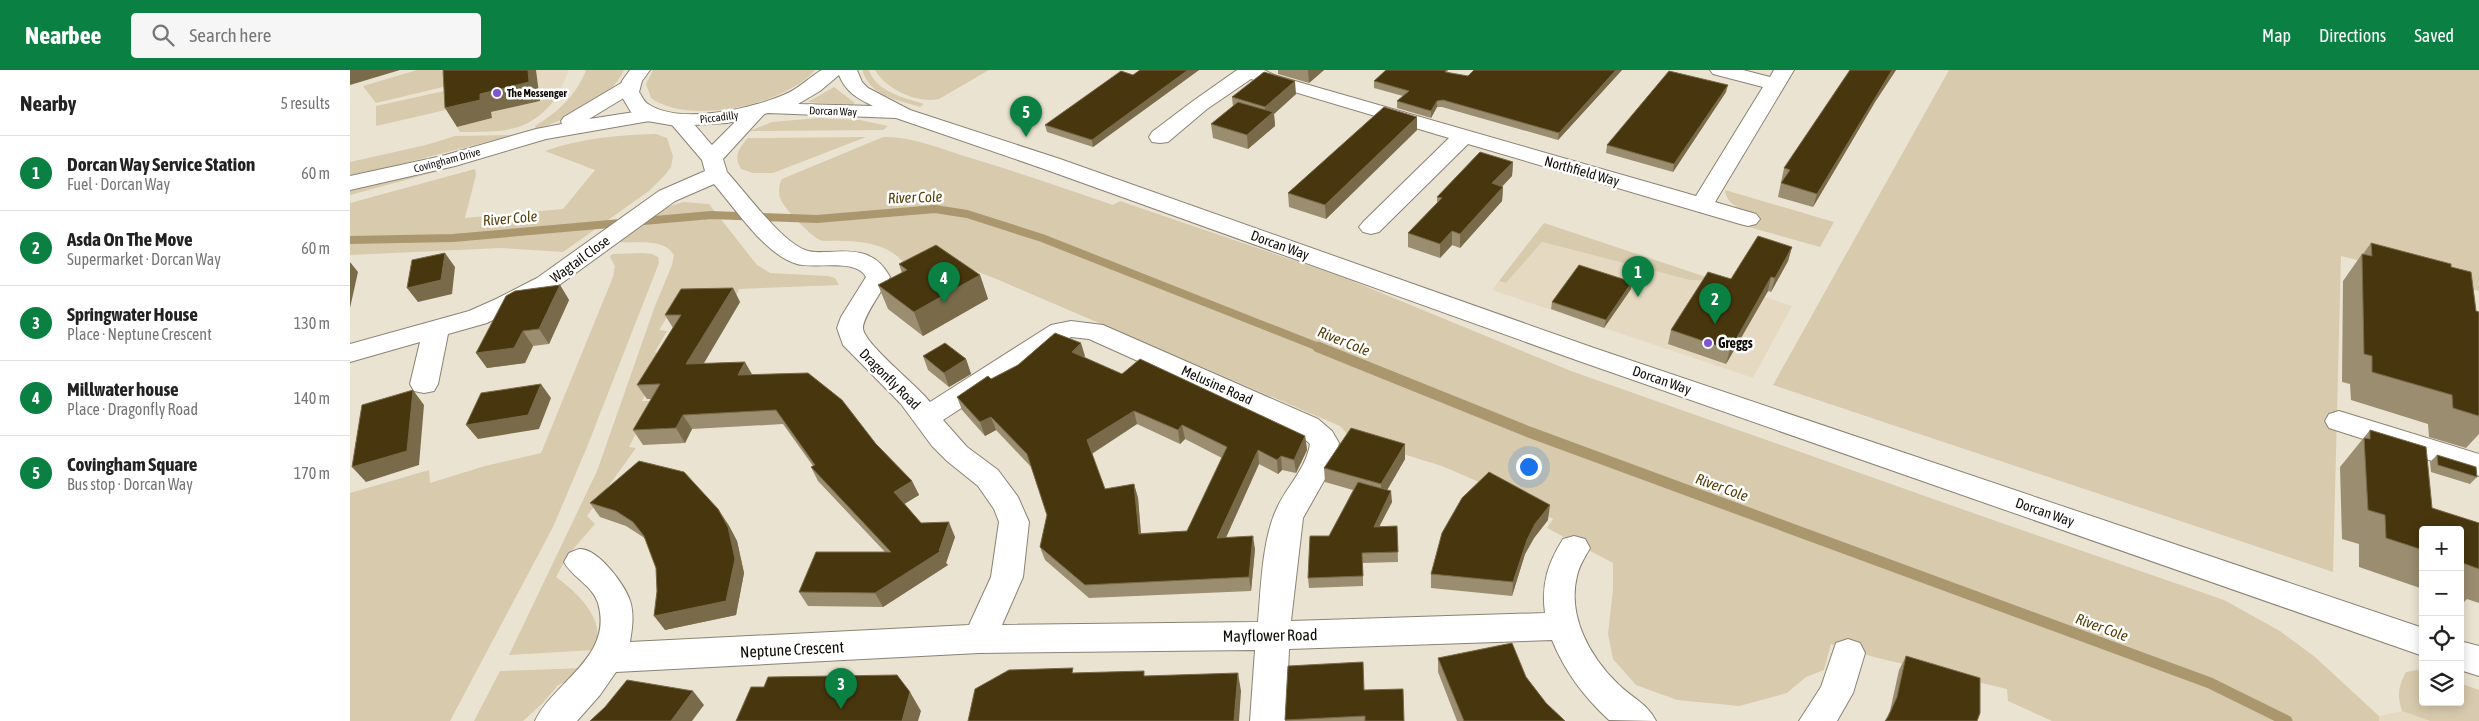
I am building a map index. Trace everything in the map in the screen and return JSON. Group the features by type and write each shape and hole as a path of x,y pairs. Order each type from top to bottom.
{"street":[{"name":"Piccadilly","path":"636,75 629,92 633,102 654,114 677,119 712,119 760,110 806,92 834,70"},
{"name":"Dorcan Way","path":"847,70 853,84 861,92 903,114 1052,164 1585,354 2419,641"},
{"path":"1702,205 1779,77 1720,70"},
{"name":"Northfield Way","path":"1160,137 1200,105 1248,71 1267,79 1748,219"},
{"name":"Covingham Drive","path":"543,133 590,111 636,75"},
{"name":"Dorcan Way","path":"760,110 903,114"},
{"path":"714,167 729,138 760,110"},
{"name":"Covingham Drive","path":"350,183 447,161 543,133 654,114"},
{"name":"Dragonfly Road","path":"677,119 745,207 787,251 808,259 853,260 872,264 878,277 854,317 850,328 856,344 893,378 927,417 942,439 957,454 988,478 1007,505 1014,522 1007,577 979,639"},
{"path":"1371,227 1463,136"},
{"name":"Wagtail Close","path":"350,352 478,317 525,296 606,241 648,208 714,167"},
{"name":"Melusine Road","path":"927,417 1060,331 1082,329 1094,331 1308,426 1322,438 1325,443 1324,451 1288,517 1272,636 1268,721"},
{"path":"424,384 436,330"},
{"path":"2339,421 2479,465"},
{"path":"1574,548 1560,580 1562,626 1594,684 1614,704 1638,721"},
{"path":"553,721 594,678 615,637 618,619 616,601 607,585 596,572 580,562"},
{"name":"Mayflower Road","path":"979,639 1272,636 1562,626"},
{"name":"Neptune Crescent","path":"604,658 979,639"},
{"path":"1817,721 1836,693 1848,653"},
{"path":"2464,656 2479,661"}],"shaded area":[{"path":"417,70 441,70 447,77 447,86 376,103 363,86"},
{"name":"The Messenger","path":"480,70 569,70 557,97 492,112 492,118 457,127 454,108"},
{"path":"586,70 624,70 617,81 598,100 574,114 536,129 535,126 559,109 572,95"},
{"path":"653,70 815,70 801,82 782,93 760,102 712,111 688,110 668,106 651,98 646,84"},
{"path":"862,70 869,70 873,78 884,89 924,104 920,107 885,96 871,86"},
{"path":"875,70 989,70 939,99 930,100 912,97 894,89"},
{"path":"1949,70 2479,70 2479,291 2341,256 2333,572 1773,385"},
{"path":"834,87 855,103 851,105 808,102"},
{"path":"449,90 450,109 376,126 376,106"},
{"path":"557,97 536,118 525,125 502,131 460,132 457,127 492,118 491,112"},
{"path":"819,118 860,120 888,126 883,130 749,131 772,122"},
{"path":"656,134 667,138 673,156 671,167 665,175 649,191 563,252 501,248 350,255 350,203 475,169 476,175 465,218 563,209 595,170 545,151 572,143 600,138"},
{"path":"514,135 350,177 350,162 426,145 455,136"},
{"path":"866,137 773,173 753,173 741,169 737,160 738,152 748,138"},
{"path":"883,137 903,138 923,143 1113,205 1120,201 1345,278 1571,371 2224,600 2280,631 2315,657 2379,716 2379,721 2052,721 2008,701 2007,689 1874,657 1831,644 1824,670 1806,677 1787,693 1739,706 1677,700 1636,685 1613,659 1608,634 1613,589 1613,563 1547,528 1553,519 1494,483 1486,485 1442,466 1351,438 1340,426 994,278 957,264 906,266 893,253 868,243 822,241 816,238 782,202 779,190 782,179"},
{"path":"445,167 446,169 350,195 350,191"},
{"path":"1725,190 1834,222 1820,247 1749,227 1757,215 1741,209 1732,203"},
{"path":"683,202 709,204 757,265 770,273 828,276 835,278 839,285 739,289 734,300 676,303 659,330 667,331 655,352 664,358 642,401 653,401 629,447 636,448 587,516 595,524 568,555 556,577 581,599 594,618 597,639 594,650 509,655 597,471 655,306 672,265 674,255 663,246 648,242 617,242 658,210"},
{"path":"1544,223 1715,280 1690,280 1542,242 1506,283 1499,281"},
{"path":"1542,242 1690,280 1715,280 1792,306 1753,378 1492,290 1499,281 1506,283"},
{"path":"643,253 658,257 659,263 587,447 553,527 450,721 350,721 350,493 429,470 430,483 485,466 541,453 613,277 615,266 610,257 612,254"},
{"path":"584,668 579,677 558,685 543,703 523,721 474,721 500,671"},
{"path":"2419,670 2419,706 2464,706 2464,684 2479,690 2479,721 2430,721 2402,711 2399,691 2406,672"},
{"path":"2402,711 2430,721 2379,721 2379,716"}],"building":[{"path":"443,70 528,70 529,82 480,94 480,100 445,108"},
{"path":"1140,70 1188,70 1092,140 1045,125 1121,71 1133,75"},
{"path":"1386,70 1446,70 1445,72 1468,76 1474,70 1616,70 1559,133 1443,100 1437,101 1431,111 1397,101 1409,91 1374,81"},
{"path":"1850,70 1892,70 1817,194 1781,183 1790,170 1784,168"},
{"path":"1669,71 1728,85 1674,164 1607,145"},
{"path":"1264,72 1295,81 1265,107 1232,97"},
{"path":"1238,102 1273,112 1247,135 1211,124"},
{"path":"1384,107 1417,117 1325,205 1288,193"},
{"path":"1480,152 1513,162 1492,183 1503,187 1460,234 1452,231 1440,244 1408,233 1442,198 1437,197"},
{"path":"1758,236 1792,247 1775,278 1771,277 1730,350 1671,330 1708,272 1731,279"},
{"path":"2371,243 2451,264 2451,267 2471,272 2476,311 2479,312 2479,416 2453,408 2452,395 2372,372 2372,356 2364,354 2362,254 2372,256"},
{"path":"936,245 980,275 914,312 878,285 907,270 899,264"},
{"path":"445,253 441,280 407,288 412,260"},
{"path":"1579,265 1632,282 1606,320 1552,302"},
{"path":"560,285 539,329 523,331 514,348 476,353 506,296 515,291"},
{"path":"733,288 686,364 745,362 738,375 808,373 842,400 876,444 912,481 894,492 921,523 949,522 939,551 941,551 875,593 799,592 816,552 891,552 811,467 815,465 776,410 683,415 676,428 633,430 660,384 637,385 681,315 665,315 681,289"},
{"path":"1055,333 1081,343 1072,352 1122,374 1140,359 1305,436 1294,460 1281,456 1277,460 1258,450 1217,538 1253,536 1249,577 1085,585 1040,547 1047,515 1027,454 991,417 980,422 957,397 988,376 991,379 1018,365","holes":["1134,411 1178,430 1182,425 1227,447 1187,531 1139,534 1134,484 1105,489 1087,440"]},
{"path":"945,343 966,359 944,373 923,356"},
{"path":"541,384 528,415 466,425 481,393"},
{"path":"413,390 407,451 352,467 362,405"},
{"path":"1351,428 1405,444 1381,484 1324,468"},
{"path":"2370,430 2426,447 2432,508 2479,523 2479,569 2464,563 2464,526 2419,526 2419,549 2386,538 2385,515 2368,510 2364,438 2370,439"},
{"path":"2437,455 2476,467 2477,477 2438,465"},
{"path":"639,461 684,472 718,509 728,527 735,559 726,601 654,616 657,591 656,568 644,536 633,522 616,511 590,503"},
{"path":"1489,472 1550,505 1535,524 1527,540 1513,582 1431,574 1442,533 1462,498"},
{"path":"1358,482 1391,491 1374,527 1397,526 1398,552 1362,553 1363,576 1308,578 1310,536 1329,536"},
{"path":"1512,643 1526,677 1546,703 1565,721 1464,721 1438,658"},
{"path":"1906,656 1980,678 1980,713 1977,721 1885,721 1897,697"},
{"path":"1363,662 1364,690 1403,689 1404,721 1365,721 1365,716 1285,720 1288,666"},
{"path":"1073,668 1072,673 1144,671 1144,676 1238,673 1234,721 968,721 975,689 1009,670"},
{"path":"897,675 910,692 902,721 736,721 751,687 764,687 768,677"},
{"path":"627,680 693,691 671,721 590,721 605,707"}],"waterway":[{"name":"River Cole","path":"350,240 453,238 711,215 817,219 935,209 967,214 1042,238 1321,348"},
{"name":"River Cole","path":"1318,347 1529,432 2210,683 2287,721"}],"place":[{"name":"The Messenger","path":"497,93"},
{"name":"Covingham Square","path":"1026,137"},
{"name":"Dorcan Way Service Station","path":"1638,297"},
{"name":"Millwater house","path":"944,303"},
{"name":"Asda On The Move","path":"1715,324"},
{"name":"Greggs","path":"1708,343"},
{"name":"Springwater House","path":"841,709"}]}
